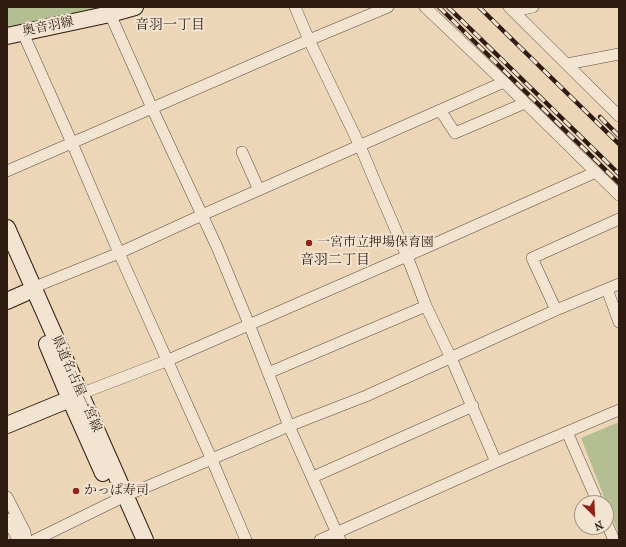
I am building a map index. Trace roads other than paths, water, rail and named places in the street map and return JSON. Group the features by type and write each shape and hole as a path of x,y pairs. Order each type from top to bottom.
{"main road":[{"name":"奥音羽線","path":"7,36 109,10 135,7"},
{"name":"県道名古屋一宮線","path":"7,228 29,291"},
{"name":"県道名古屋一宮線","path":"7,251 29,291 121,499 145,540"},
{"path":"7,301 29,291"},
{"path":"7,426 76,396"},
{"name":"県道名古屋一宮線","path":"121,499 133,540"}],"street":[{"path":"295,7 309,40 360,146 407,256 426,306 473,406 496,462"},
{"path":"7,171 388,7"},
{"path":"425,7 619,195"},
{"path":"512,9 533,7"},
{"path":"512,9 619,116"},
{"path":"109,10 152,108 217,247 289,426 339,536"},
{"path":"23,32 166,361 212,460 246,540"},
{"path":"567,64 619,54"},
{"path":"29,291 42,284 119,253 504,82"},
{"path":"440,110 455,133 525,103"},
{"path":"242,152 259,190"},
{"path":"76,396 166,361 596,172"},
{"path":"556,310 532,258 619,219"},
{"path":"35,540 121,499 289,426 366,396 556,310 619,284"},
{"path":"607,288 619,322"},
{"path":"268,373 426,306"},
{"path":"313,477 473,406"},
{"path":"320,540 339,536 496,462 619,410"},
{"path":"567,432 595,495"},
{"path":"7,497 25,532 26,540"},
{"path":"7,519 16,536 21,540"}],"railway":[{"path":"439,7 619,183"},
{"path":"448,7 619,174"},
{"path":"479,7 619,144"},
{"path":"600,117 619,136"}],"place":[{"name":"一宮市立押場保育園","path":"309,243"},
{"name":"かっぱ寿司","path":"76,491"}],"district":[{"name":"音羽一丁目","path":"170,26"},
{"name":"音羽二丁目","path":"335,261"}]}
